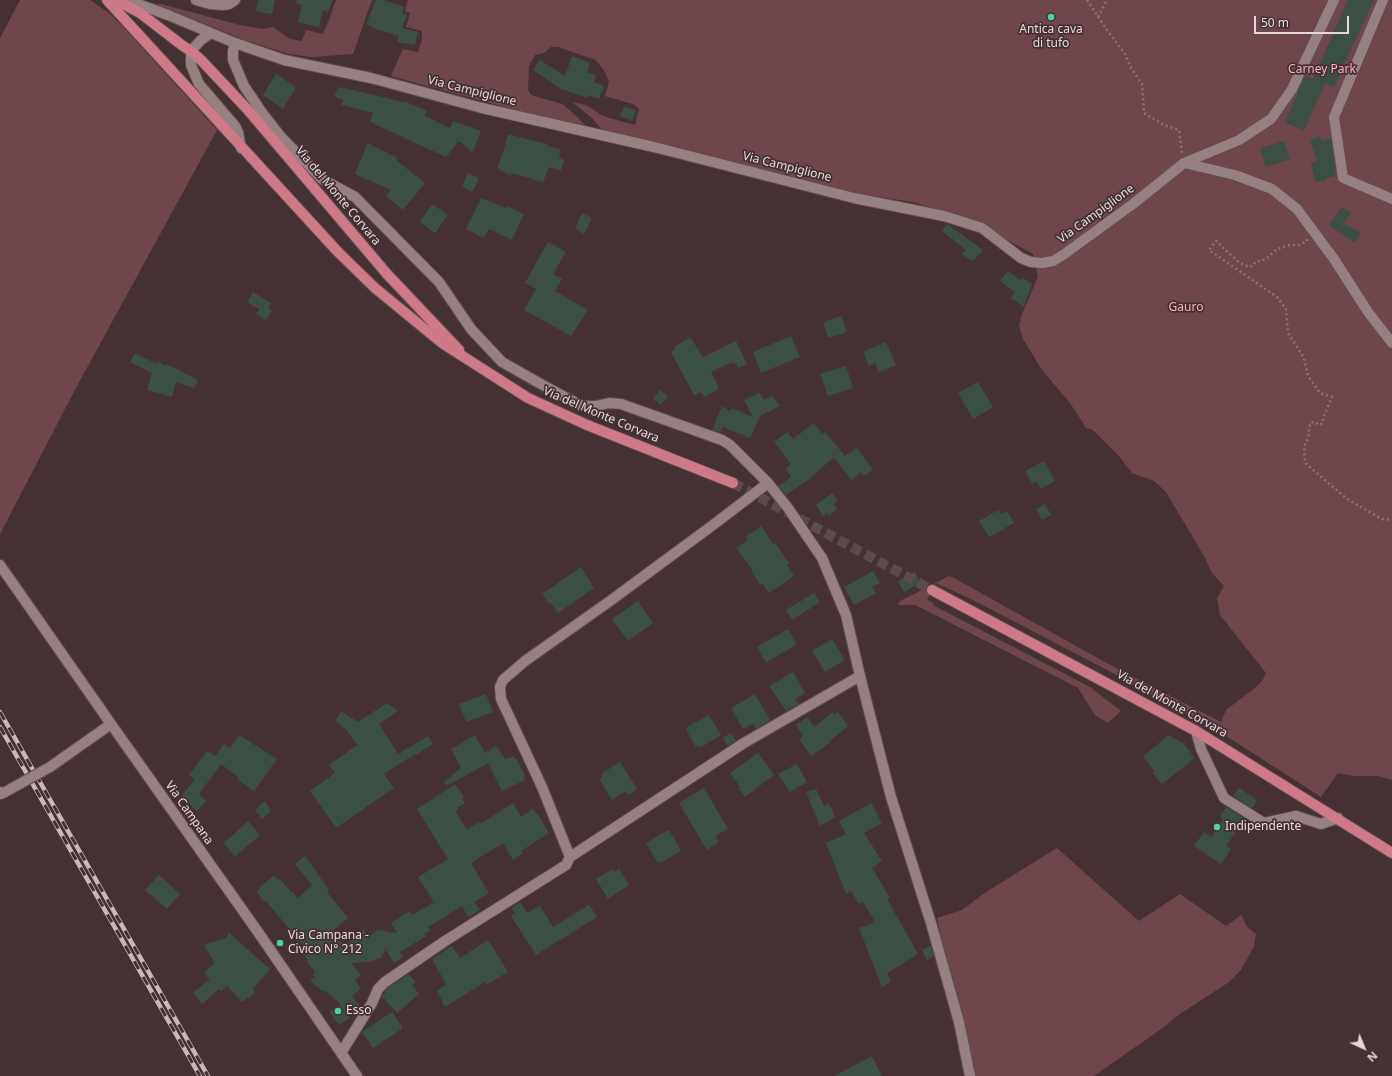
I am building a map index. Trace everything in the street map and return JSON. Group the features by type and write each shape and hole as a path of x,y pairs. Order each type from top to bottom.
{"main road":[{"name":"Via del Monte Corvara","path":"107,0 241,148 338,252 375,288 442,343 528,398 588,425 733,483"},
{"name":"Via del Monte Corvara","path":"116,0 140,13 191,51 248,110 387,274 466,357"},
{"name":"Via del Monte Corvara","path":"932,590 1196,731 1392,853"}],"street":[{"name":"Via Campiglione","path":"127,0 168,15 235,43 284,60 371,78 482,108 654,147 854,198 944,216 982,228 1021,258 1031,262 1042,263 1053,261 1063,255 1184,163 1239,140 1270,119 1292,88 1334,0"},
{"path":"196,0 223,6 235,0"},
{"path":"1383,0 1334,117 1343,178 1392,199"},
{"path":"191,51 201,40 211,33"},
{"path":"235,43 233,60 244,86 262,114 281,137 322,179 355,197 429,271 439,282 471,329 502,362 582,406 596,406 609,403 621,404 722,440 730,445 768,483 788,508 822,558 846,615 891,797 931,922 959,1022 970,1076"},
{"name":"Via del Monte Corvara","path":"191,51 191,64 199,84 235,126 238,132 241,148"},
{"path":"1184,163 1235,175 1272,189 1296,209 1334,259 1368,312 1392,344"},
{"path":"570,857 542,787 501,699 500,687 503,680 526,660 713,526 768,483"},
{"name":"Via Campana","path":"0,565 258,932 357,1076"},
{"path":"341,1053 372,1003 378,989 385,982 445,942 566,866 570,857 744,743 860,676"},
{"path":"3,793 50,767 111,724"},
{"path":"1196,731 1201,749 1224,798 1264,823 1296,816 1321,824 1338,818"}],"path":[{"path":"1086,0 1125,54 1131,68 1142,84 1144,113 1164,125 1179,130 1184,163"},
{"path":"1098,17 1107,0"},
{"path":"1311,229 1306,241 1299,245 1290,245 1277,249 1266,259 1255,262 1253,266 1249,267 1240,263 1220,245 1219,242 1216,241 1209,250 1277,297 1286,309 1288,333 1304,358 1308,376 1320,392 1332,397 1323,418 1323,423 1320,426 1314,422 1310,423 1308,439 1304,447 1305,463 1347,499 1382,519 1392,520"}],"green space":[{"path":"20,0 90,0 109,13 128,32 217,130 77,386 0,534 0,38"},
{"path":"336,0 372,0 353,54 311,57 289,54 245,40 158,5 157,3 240,25 262,29 273,27 290,39 302,41 306,30 323,34"},
{"name":"Gauro","path":"408,0 1392,0 1392,780 1378,776 1352,776 1338,773 1321,797 1220,732 1107,670 973,600 936,583 927,600 934,603 933,605 1090,687 1121,711 1108,723 1095,715 1078,688 915,605 898,605 900,601 949,576 1112,666 1221,722 1226,710 1256,687 1262,681 1266,673 1220,615 1217,598 1224,586 1212,573 1204,556 1166,492 1154,481 1132,473 1118,455 1093,430 1086,428 1070,403 1042,370 1023,339 1019,325 1022,314 1038,277 1033,254 977,223 914,202 851,193 603,131 593,119 572,102 586,105 603,116 635,125 639,109 633,104 605,96 609,82 605,72 596,60 558,47 551,47 544,53 535,55 529,66 528,90 531,95 562,104 587,127 534,115 391,76 403,49 418,52 422,39 422,31 406,27 410,13 405,11"},
{"path":"1057,848 1139,921 1180,894 1226,926 1241,915 1248,928 1256,934 1254,946 1241,970 1229,982 1177,1016 1164,1027 1094,1076 974,1076 953,978 939,939 941,936 937,918 962,910 986,892"}],"building":[{"path":"258,0 275,0 272,14 256,11"},
{"path":"297,0 333,0 328,12 323,10 319,27 298,22 302,5 296,3"},
{"path":"376,0 384,0 404,7 402,13 407,15 402,28 418,32 415,45 397,42 399,36 375,29 366,24"},
{"path":"1348,0 1374,0 1334,87 1325,83 1304,131 1285,122 1305,76 1313,79"},
{"path":"572,56 590,63 587,72 596,75 594,82 604,86 599,99 589,95 588,98 561,89 533,70 540,60 565,76"},
{"path":"276,74 296,87 283,109 263,95"},
{"path":"339,87 404,101 427,111 425,116 450,128 453,121 481,131 472,152 459,141 446,157 370,122 373,113 341,105 343,100 334,96"},
{"path":"624,107 636,110 632,121 620,116"},
{"path":"508,134 549,145 561,150 559,158 564,160 561,171 549,167 543,182 511,173 510,175 497,168"},
{"path":"1320,136 1322,141 1331,138 1336,176 1315,182 1311,163 1317,161 1310,140"},
{"path":"1284,141 1290,159 1266,167 1260,148"},
{"path":"368,143 397,158 396,160 425,183 403,210 386,196 391,190 355,174"},
{"path":"468,173 479,178 472,192 462,187"},
{"path":"481,198 506,208 507,206 524,214 512,240 489,229 484,238 466,229"},
{"path":"432,204 448,215 435,233 420,222"},
{"path":"1342,207 1351,213 1344,223 1361,233 1355,243 1329,225"},
{"path":"582,213 592,218 584,234 575,229"},
{"path":"947,224 983,250 973,261 961,254 966,250 942,231"},
{"path":"548,242 566,252 553,274 562,279 555,291 588,310 571,336 524,310 536,289 525,283"},
{"path":"1008,271 1020,280 1022,278 1032,284 1024,307 1011,298 1015,292 1000,281"},
{"path":"253,292 271,303 268,308 272,310 266,320 256,314 259,309 247,302"},
{"path":"841,316 847,332 828,338 823,322"},
{"path":"791,336 800,357 761,373 753,352"},
{"path":"690,337 703,357 736,341 747,364 738,368 736,363 733,364 733,362 711,372 718,386 718,390 704,397 701,392 694,395 671,352 676,349 674,347"},
{"path":"886,342 896,365 879,372 875,363 869,366 863,352"},
{"path":"135,353 157,364 158,362 166,366 166,364 198,380 194,388 176,382 172,397 147,390 152,373 130,362"},
{"path":"846,366 853,388 828,396 820,374"},
{"path":"978,382 993,407 973,419 958,393"},
{"path":"660,390 668,396 661,405 653,398"},
{"path":"760,393 764,400 772,396 780,406 760,416 750,438 723,427 720,432 712,430 722,406 730,411 732,408 753,417 744,400"},
{"path":"814,423 822,434 825,432 845,456 857,448 873,470 864,476 861,472 851,480 834,457 808,480 786,495 778,486 791,477 786,469 791,464 774,442 787,432 793,439"},
{"path":"1044,461 1055,481 1041,489 1037,481 1032,484 1025,471"},
{"path":"832,493 838,501 833,504 837,509 829,516 827,514 823,516 816,505"},
{"path":"1045,504 1051,515 1042,520 1036,509"},
{"path":"998,510 1001,514 1007,511 1014,523 989,537 979,521"},
{"path":"761,526 773,544 775,543 789,563 787,565 794,576 769,593 762,583 760,585 751,570 752,569 736,548 748,540 745,537"},
{"path":"581,567 594,588 558,613 542,594"},
{"path":"873,571 880,583 872,587 876,593 854,605 844,587"},
{"path":"915,572 921,583 904,592 898,581"},
{"path":"814,593 820,602 792,620 786,610"},
{"path":"638,601 653,623 628,641 612,619"},
{"path":"788,629 797,644 766,663 757,647"},
{"path":"832,639 845,660 825,672 812,651"},
{"path":"793,672 805,693 795,699 799,704 786,711 769,686"},
{"path":"486,694 493,712 466,722 459,704"},
{"path":"755,694 770,720 756,729 753,724 743,729 731,708"},
{"path":"387,703 398,711 379,724 398,754 428,736 433,744 384,774 394,788 336,828 310,791 335,773 329,765 357,745 346,729 335,721 341,711 358,722"},
{"path":"833,712 835,714 838,712 848,726 830,741 831,742 811,756 799,739 803,736 796,725 807,717 814,727"},
{"path":"709,715 721,735 700,748 699,746 696,747 686,730 688,728 687,727"},
{"path":"731,733 736,741 728,746 723,738"},
{"path":"239,735 277,759 254,791 238,780 239,778 221,764 199,794 206,801 197,811 181,796 195,780 189,775 207,751 215,756 224,744 230,748"},
{"path":"475,735 485,753 496,746 505,759 513,756 515,759 516,758 525,776 525,780 502,791 488,763 447,786 444,782 461,768 451,749"},
{"path":"1169,735 1183,743 1195,758 1162,784 1152,772 1154,771 1143,756"},
{"path":"758,753 774,775 745,797 730,773"},
{"path":"620,762 637,789 628,795 626,791 612,800 599,779 603,776 601,774"},
{"path":"797,764 807,782 790,792 778,774"},
{"path":"455,784 464,797 462,799 465,803 455,811 467,830 479,822 480,824 513,803 521,817 533,809 549,833 521,851 523,853 513,860 503,843 471,863 489,893 474,902 480,910 468,917 462,906 428,927 430,930 424,934 426,936 400,952 403,957 394,963 386,950 380,958 370,962 351,963 361,975 355,980 361,989 352,996 360,1006 348,1016 350,1018 339,1025 330,1012 341,1004 310,981 315,977 312,974 315,972 302,953 306,949 266,901 264,902 257,892 260,889 259,888 274,875 278,880 280,879 298,898 312,885 295,864 305,856 329,890 327,892 348,918 332,931 345,946 364,929 368,937 377,930 397,933 391,923 410,911 412,915 434,902 418,877 448,859 417,809"},
{"path":"704,788 728,829 715,836 719,842 707,850 679,803"},
{"path":"1239,788 1257,800 1252,808 1233,796"},
{"path":"816,789 824,806 829,803 835,817 820,826 806,792"},
{"path":"265,801 271,811 262,819 255,810"},
{"path":"871,803 882,823 864,833 882,861 872,868 890,898 887,899 918,954 887,973 891,981 882,987 859,928 874,923 872,920 874,920 863,902 859,904 851,891 846,894 826,843 846,834 839,821"},
{"path":"1226,807 1245,819 1226,846 1231,849 1221,864 1194,846 1204,832 1212,837 1223,819 1220,817"},
{"path":"248,821 260,835 235,857 224,843"},
{"path":"668,830 681,851 658,863 646,843"},
{"path":"613,869 615,872 619,869 629,885 608,899 596,879"},
{"path":"159,875 180,894 167,909 145,890"},
{"path":"520,902 527,913 540,906 553,927 589,905 597,917 536,955 511,916 515,913 511,908"},
{"path":"229,933 270,969 253,989 255,993 242,1002 227,986 221,991 219,989 202,1004 193,993 210,979 204,973 215,963 204,945 226,938"},
{"path":"488,940 508,972 486,985 485,982 445,1007 437,991 446,984 432,959 452,946 460,958"},
{"path":"931,946 934,956 927,960 922,950"},
{"path":"409,974 416,982 412,985 419,994 397,1013 382,996 389,987"},
{"path":"392,1012 403,1028 373,1048 362,1032"},
{"path":"872,1056 882,1076 834,1076"}],"tunnel":[{"path":"733,483 932,590"}],"railway":[{"path":"0,712 208,1076"},
{"path":"0,727 200,1076"}],"place":[{"name":"Antica cava di tufo","path":"1051,17"},
{"name":"Indipendente","path":"1217,827"},
{"name":"Via Campana - Civico N° 212","path":"280,943"},
{"name":"Esso","path":"338,1011"}],"park label":[{"name":"Carney Park","path":"1322,70"}]}
